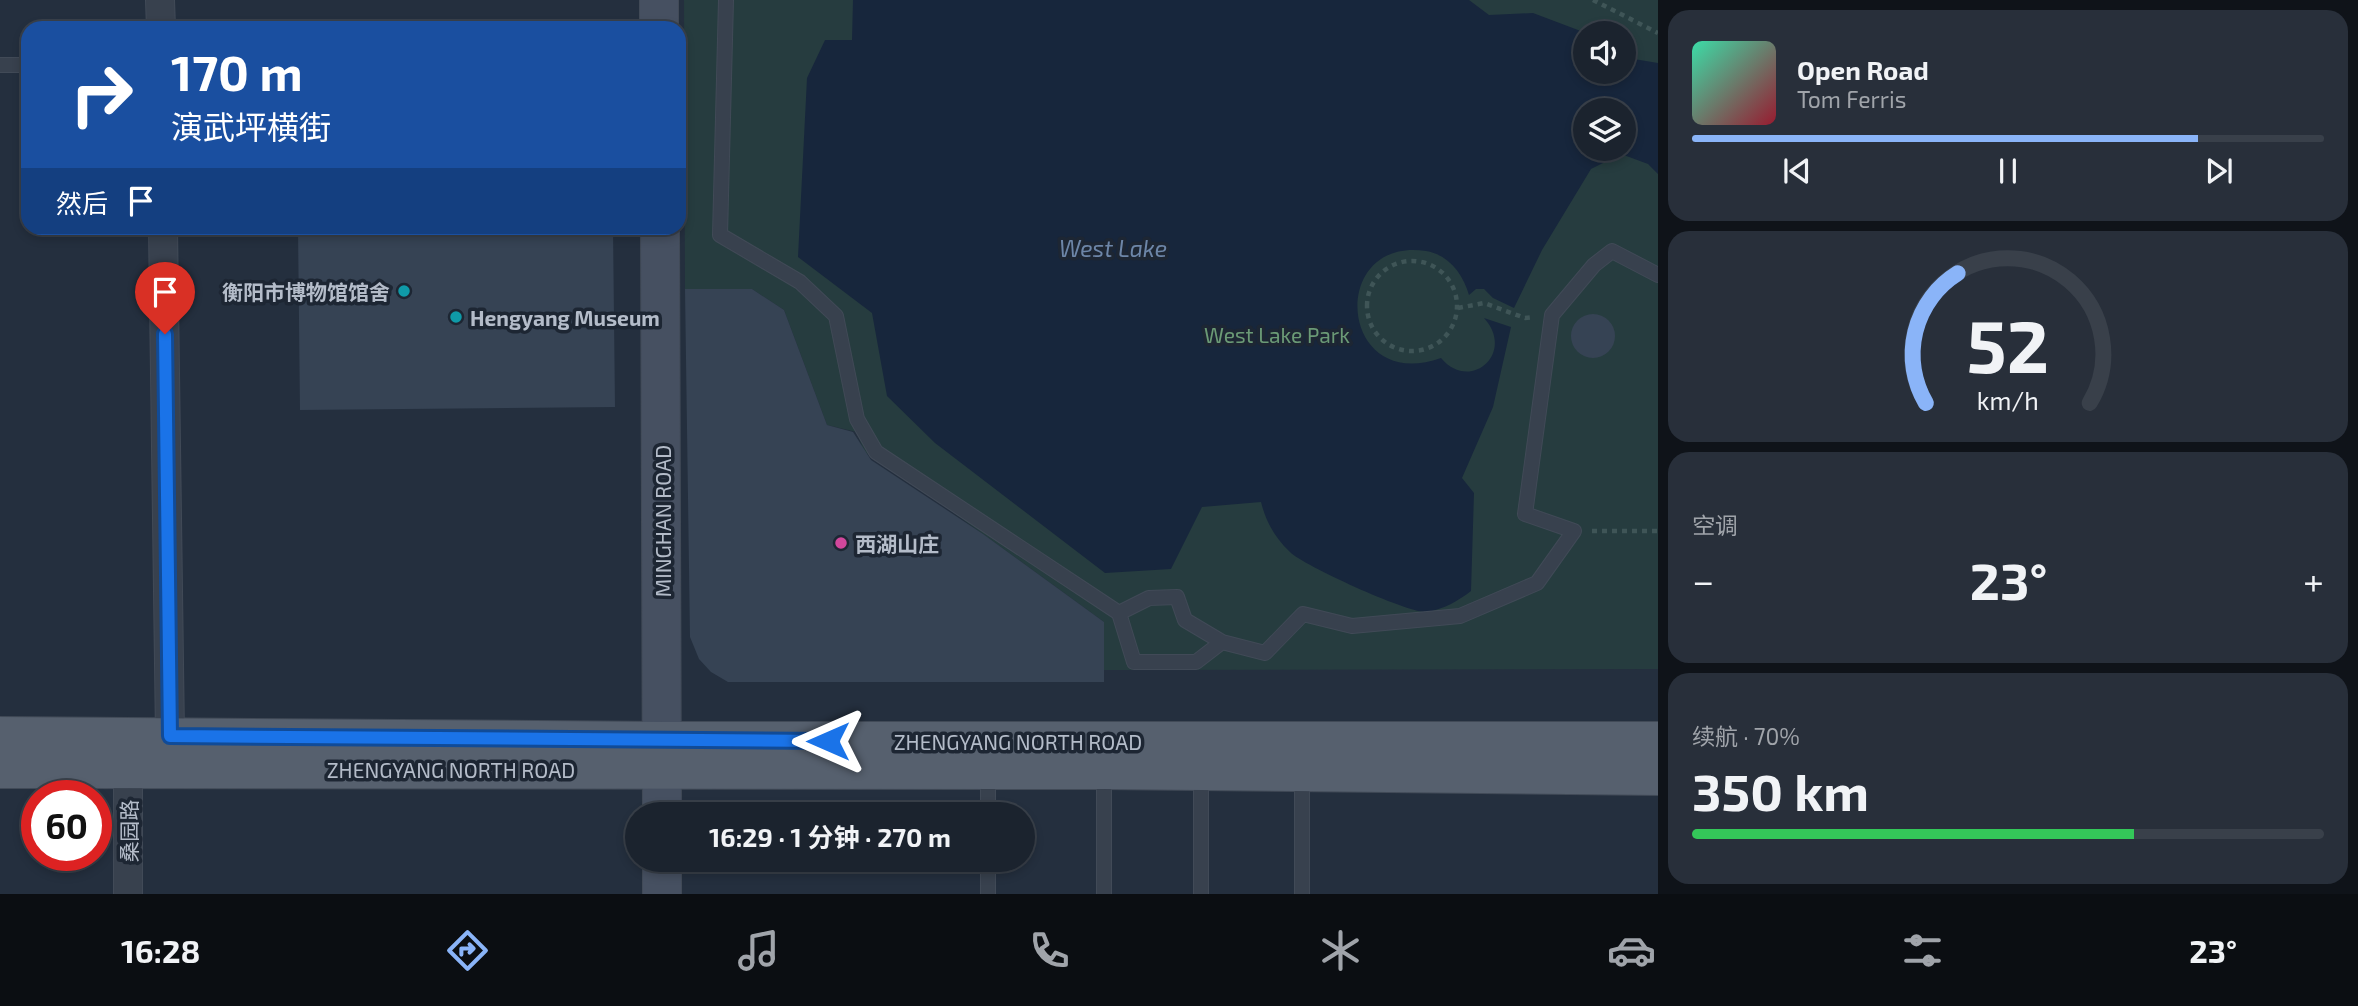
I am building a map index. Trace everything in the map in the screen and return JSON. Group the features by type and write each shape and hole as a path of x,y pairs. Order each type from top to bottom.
{"main road":[{"name":"ZHENGYANG NORTH ROAD","path":"0,736 170,736 988,770 1658,776"},
{"name":"ZHENGYANG NORTH ROAD","path":"0,769 656,755 1658,741"}],"street":[{"path":"160,0 161,21"},
{"path":"647,0 647,21"},
{"path":"659,0 659,21"},
{"path":"163,235 170,736"},
{"name":"MINGHAN ROAD","path":"648,235 656,755 661,802"},
{"name":"MINGHAN ROAD","path":"650,802 656,755 660,235"},
{"name":"桑园路","path":"128,768 128,894"},
{"path":"649,872 650,894"},
{"path":"662,872 662,894"}],"lane":[{"path":"726,0 720,235 800,282 836,316 857,419 876,452 1119,613 1134,662 1196,662 1222,642"},
{"path":"0,65 21,65"},
{"path":"1119,613 1149,598 1177,597 1185,620 1222,642 1265,653 1303,614 1352,626 1460,616 1537,583 1574,531 1525,514 1552,315 1594,265 1612,251 1658,275"},
{"path":"988,770 988,802"},
{"path":"1104,770 1104,894"},
{"path":"1201,772 1201,894"},
{"path":"1302,772 1302,894"},
{"path":"988,872 988,894"}],"path":[{"path":"1593,0 1658,33"},
{"path":"1410,261 1424,262 1438,269 1452,286 1458,308 1455,323 1436,346 1407,352 1392,348 1380,339 1371,326 1367,312 1370,290 1382,272 1395,264 1410,261"},
{"path":"1458,308 1484,303 1525,318 1552,315"},
{"path":"1574,531 1658,531"}],"green space":[{"name":"West Lake","path":"684,0 1658,0 1658,669 1104,670 1104,622 885,463 864,452 857,432 827,425 784,310 752,289 685,289"}],"water":[{"name":"West Lake","path":"853,0 1469,0 1489,15 1533,13 1573,28 1573,84 1636,84 1636,59 1658,63 1658,174 1648,164 1636,160 1636,98 1573,98 1573,161 1607,161 1591,169 1542,250 1514,308 1493,298 1484,289 1476,289 1469,295 1454,267 1442,257 1426,251 1394,253 1372,267 1360,288 1358,313 1365,336 1381,355 1407,363 1441,358 1452,368 1476,370 1492,355 1495,344 1493,331 1484,318 1511,327 1493,407 1462,478 1474,493 1471,591 1450,604 1427,612 1380,598 1315,568 1290,552 1272,529 1261,502 1202,507 1171,569 1105,573 935,443 887,396 872,313 798,257 807,78 825,40 852,40"}],"building":[{"name":"Hengyang Museum","path":"298,235 613,235 615,407 300,410"},
{"name":"西湖山庄","path":"685,289 752,289 784,310 827,425 853,432 871,460 983,534 1104,622 1104,682 728,682 711,672 699,659 690,637"},
{"path":"1593,314 1608,321 1615,336 1608,351 1593,358 1578,351 1571,336 1578,321"}],"place":[{"name":"衡阳市博物馆馆舍","path":"404,291"},
{"name":"Hengyang Museum","path":"456,317"},
{"name":"西湖山庄","path":"841,543"}],"route":[{"path":"165,334 170,736 828,741"}],"park label":[{"name":"West Lake Park","path":"1277,334"}]}
